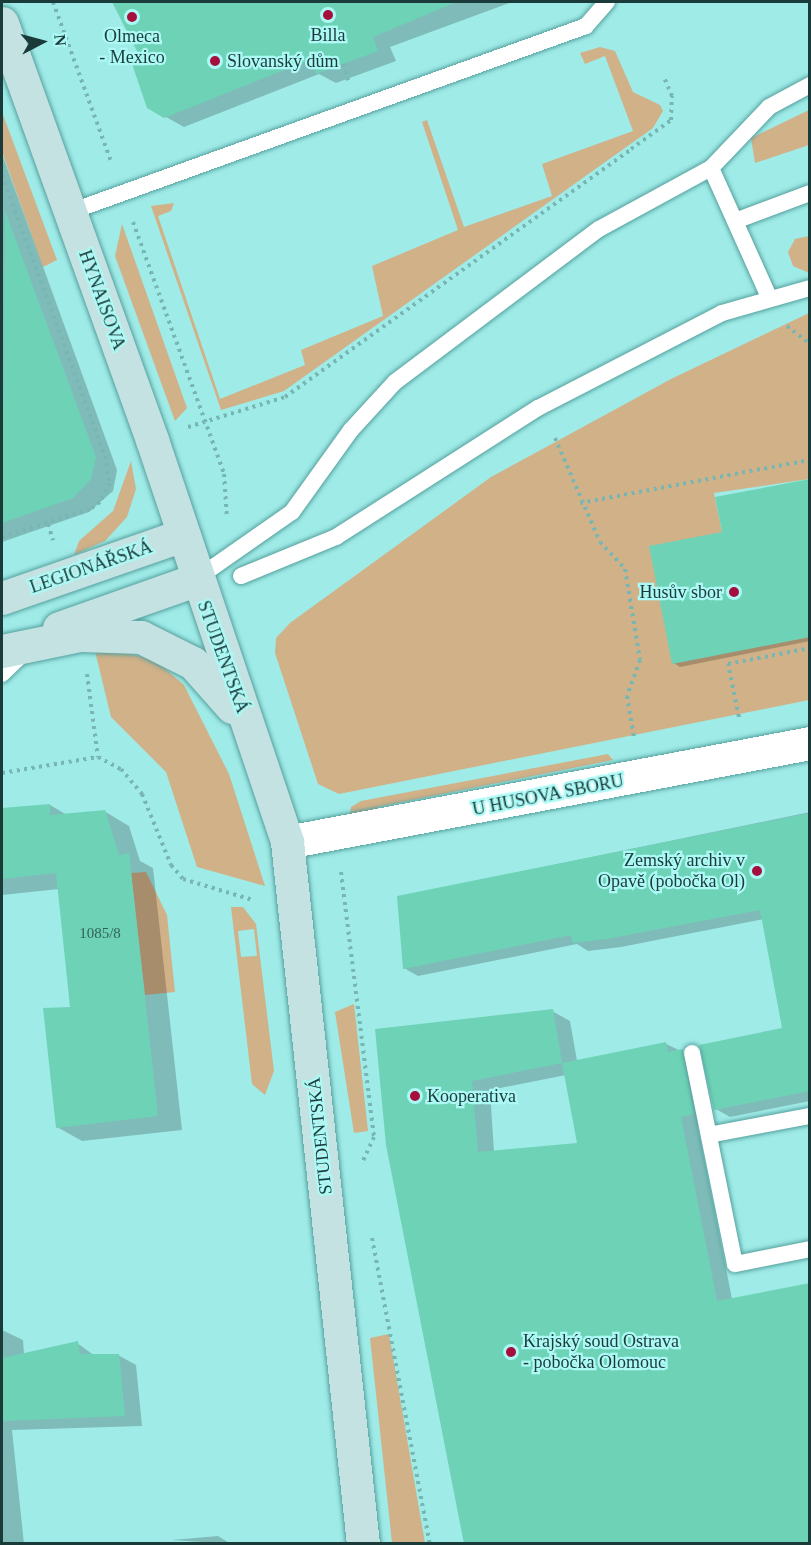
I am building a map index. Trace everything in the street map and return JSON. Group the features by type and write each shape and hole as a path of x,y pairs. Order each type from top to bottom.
{"main road":[{"name":"HYNAISOVA","path":"2,23 70,212 195,579"},
{"name":"LEGIONÁŘSKÁ","path":"2,597 180,536"},
{"path":"2,651 34,641 75,620 195,579"},
{"name":"STUDENTSKÁ","path":"195,579 287,842 363,1544"},
{"name":"STUDENTSKÁ","path":"34,641 111,635 141,637 175,651 207,676 251,735"}],"street":[{"name":"U HUSOVA SBORU","path":"287,842 810,743"}],"lane":[{"path":"70,212 586,26 607,2"},
{"path":"195,579 232,549 292,512 351,430 395,382 599,229 711,168 769,106 810,84"},
{"path":"711,168 769,297"},
{"path":"735,220 810,193"},
{"path":"241,576 336,537 538,408 722,313 769,297 810,288"},
{"path":"2,674 34,641"},
{"path":"692,1053 735,1264 810,1249"},
{"path":"709,1135 810,1116"}],"path":[{"path":"53,2 224,474 232,549"},
{"path":"178,430 206,423 290,393 671,120 672,96 664,77"},
{"path":"2,175 105,456 110,483 100,502 90,509 2,537"},
{"path":"555,438 580,503 600,542 625,569 640,660 627,696 634,778"},
{"path":"580,503 810,459"},
{"path":"740,722 728,664 810,648"},
{"path":"86,664 98,757"},
{"path":"2,773 98,757 121,769 142,794 171,865 183,879 266,899"},
{"path":"340,866 375,1137 359,1170"},
{"path":"370,1228 430,1544"}],"shaded area":[{"path":"600,47 615,51 633,92 660,105 663,111 653,128 284,391 221,410 151,206 174,203 171,211 158,216 220,399 305,365 301,350 383,316 372,266 458,230 422,122 427,120 464,227 552,196 542,164 633,131 605,56 585,64 580,53"},
{"path":"809,110 809,145 755,163 751,138"},
{"path":"2,112 57,260 43,267 2,152"},
{"path":"122,224 187,408 175,421 115,256"},
{"path":"810,236 809,273 793,266 788,252 795,239"},
{"path":"809,313 809,479 714,493 722,532 809,637 809,700 339,794 318,784 275,653 276,638 290,623 491,477 671,379"},
{"path":"131,461 136,489 127,517 105,541 74,555 79,541 113,511"},
{"path":"94,647 154,659 184,685 229,774 265,886 197,867 166,772 111,717"},
{"path":"608,754 613,760 378,807 371,815 349,820 351,807 361,801"},
{"path":"146,872 167,915 175,992 145,995 131,873"},
{"path":"231,907 243,907 256,924 274,1071 265,1095 252,1084","holes":["254,929 257,956 241,957 238,931"]},
{"path":"354,1004 368,1131 354,1133 335,1012"},
{"path":"389,1334 425,1543 392,1543 370,1338"}],"building":[{"name":"Slovanský dům","path":"112,2 456,2 373,37 378,51 316,74 314,58 164,118 147,108 130,58 139,55"},
{"path":"5,211 96,457 91,479 73,498 2,523"},
{"name":"Husův sbor","path":"810,479 810,637 672,664 649,546 722,532 715,497"},
{"path":"50,804 50,815 105,810 119,855 129,853 158,1116 56,1128 43,1008 70,1007 56,873 2,879 2,808"},
{"path":"810,813 810,1091 714,1110 699,1045 782,1028 760,910 606,939 573,943 571,935 403,969 397,896"},
{"path":"553,1009 562,1063 666,1042 668,1052 683,1049 694,1114 681,1117 717,1301 810,1283 810,1544 464,1544 386,1145 375,1029","holes":["562,1063 577,1143 478,1152 472,1081"]},
{"path":"78,1341 80,1354 119,1354 125,1416 2,1421 2,1358"}],"place":[{"name":"Billa","path":"328,15"},
{"name":"Olmeca - Mexico","path":"132,17"},
{"name":"Slovanský dům","path":"215,61"},
{"name":"Husův sbor","path":"734,592"},
{"name":"Zemský archiv v Opavě (pobočka Ol)","path":"757,871"},
{"name":"Kooperativa","path":"415,1096"},
{"name":"Krajský soud Ostrava - pobočka Olomouc","path":"511,1352"}]}
